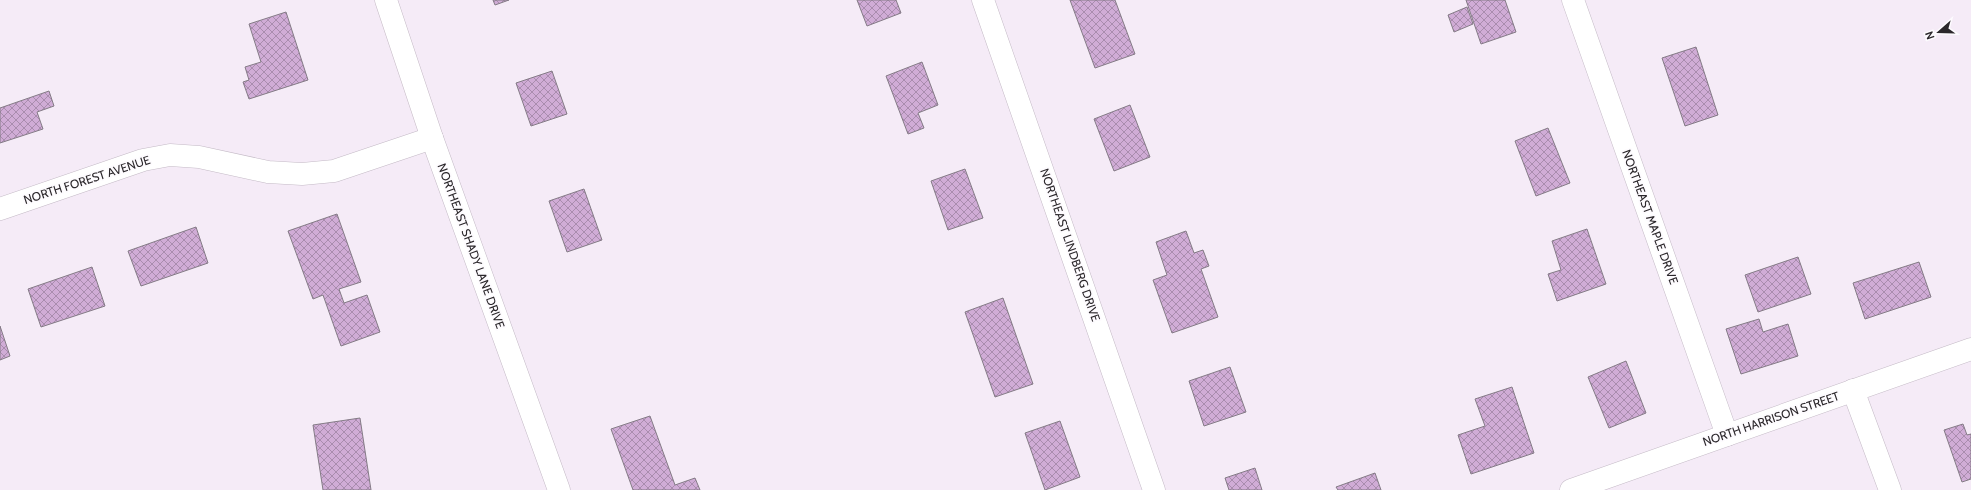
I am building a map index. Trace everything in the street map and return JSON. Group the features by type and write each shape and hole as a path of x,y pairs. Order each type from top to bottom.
{"street":[{"name":"NORTHEAST SHADY LANE DRIVE","path":"386,0 432,138 559,490"},
{"name":"NORTHEAST LINDBERG DRIVE","path":"983,0 1154,490"},
{"name":"NORTHEAST MAPLE DRIVE","path":"1573,0 1727,435"},
{"name":"NORTH FOREST AVENUE","path":"0,210 143,160 163,156 199,157 268,172 302,174 334,172 432,138"},
{"name":"NORTH HARRISON STREET","path":"1571,490 1971,349"},
{"path":"1853,390 1890,490"}],"building":[{"path":"493,0 509,0 495,5"},
{"path":"857,0 896,0 901,13 867,26"},
{"path":"1070,0 1115,0 1135,54 1095,68"},
{"path":"1466,0 1505,0 1516,32 1481,44"},
{"path":"1467,7 1473,24 1454,32 1448,15"},
{"path":"286,12 308,80 249,99 243,82 249,80 245,67 261,62 249,24"},
{"path":"1696,47 1718,115 1685,126 1662,58"},
{"path":"922,62 938,105 918,113 924,128 908,134 886,76"},
{"path":"552,71 567,114 531,126 516,83"},
{"path":"49,91 54,106 37,112 43,129 0,143 0,108"},
{"path":"1130,105 1150,157 1114,171 1094,119"},
{"path":"1548,128 1570,183 1536,196 1515,141"},
{"path":"965,169 983,218 948,230 931,181"},
{"path":"584,189 602,240 567,252 549,201"},
{"path":"337,214 361,282 339,289 344,303 367,295 380,332 341,346 323,295 313,299 288,231"},
{"path":"196,227 208,263 141,286 128,251"},
{"path":"1587,229 1606,284 1557,301 1548,274 1561,270 1552,241"},
{"path":"1186,231 1194,253 1203,250 1209,266 1201,269 1218,317 1172,333 1153,280 1167,275 1156,242"},
{"path":"1798,257 1811,294 1758,312 1745,275"},
{"path":"1919,262 1931,297 1865,319 1853,283"},
{"path":"92,267 105,306 41,327 28,289"},
{"path":"1003,298 1033,384 995,397 965,312"},
{"path":"1759,319 1763,332 1788,324 1798,356 1741,374 1726,329"},
{"path":"0,326 10,356 0,360"},
{"path":"1626,361 1646,413 1609,428 1588,377"},
{"path":"1230,367 1246,412 1204,426 1189,381"},
{"path":"1512,387 1534,453 1471,474 1458,435 1485,426 1475,399"},
{"path":"650,416 675,485 695,478 700,490 633,490 611,429"},
{"path":"360,418 371,490 323,490 313,425"},
{"path":"1060,421 1080,477 1045,490 1025,433"},
{"path":"1963,424 1967,435 1971,434 1971,479 1962,482 1944,430"},
{"path":"1255,468 1262,490 1229,490 1225,478"},
{"path":"1375,473 1381,490 1338,490 1336,487"}]}
